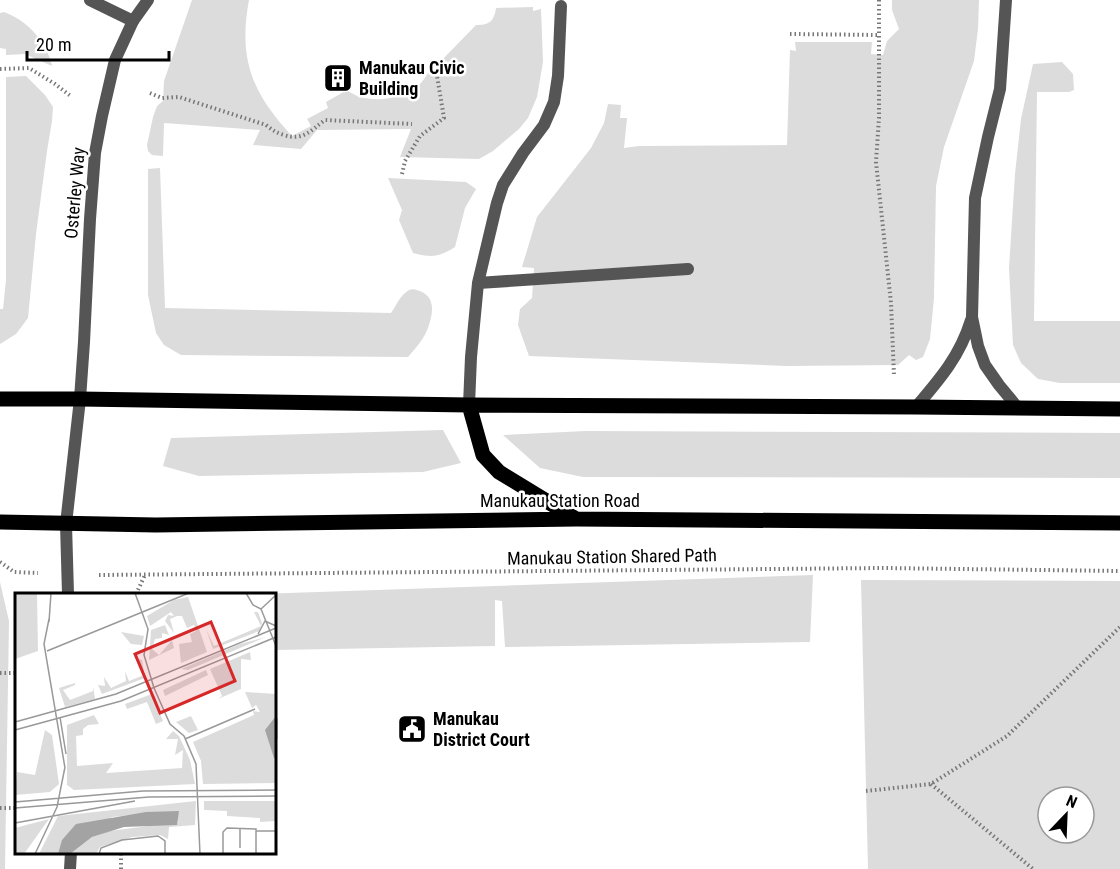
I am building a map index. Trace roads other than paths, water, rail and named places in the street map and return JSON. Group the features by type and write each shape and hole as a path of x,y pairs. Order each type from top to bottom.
{"main road":[{"path":"0,399 469,405 1120,409"},
{"path":"469,405 483,455 491,464 499,472 576,519"},
{"name":"Manukau Station Road","path":"0,522 190,525 576,519 1120,524"}],"street":[{"path":"90,0 133,21"},
{"name":"Osterley Way","path":"68,593 66,524 80,399 95,153 115,60 133,21 148,0"},
{"path":"1006,0 1000,89 975,198 972,317 985,365 1018,408"},
{"path":"469,405 478,283 503,185 544,125 554,102 558,76 561,6"},
{"path":"478,283 688,269"},
{"path":"916,407 957,355 972,317"},
{"path":"70,869 71,854"}],"place":[{"name":"Manukau Civic Building","path":"338,78"},
{"name":"Manukau District Court","path":"412,729"}]}
